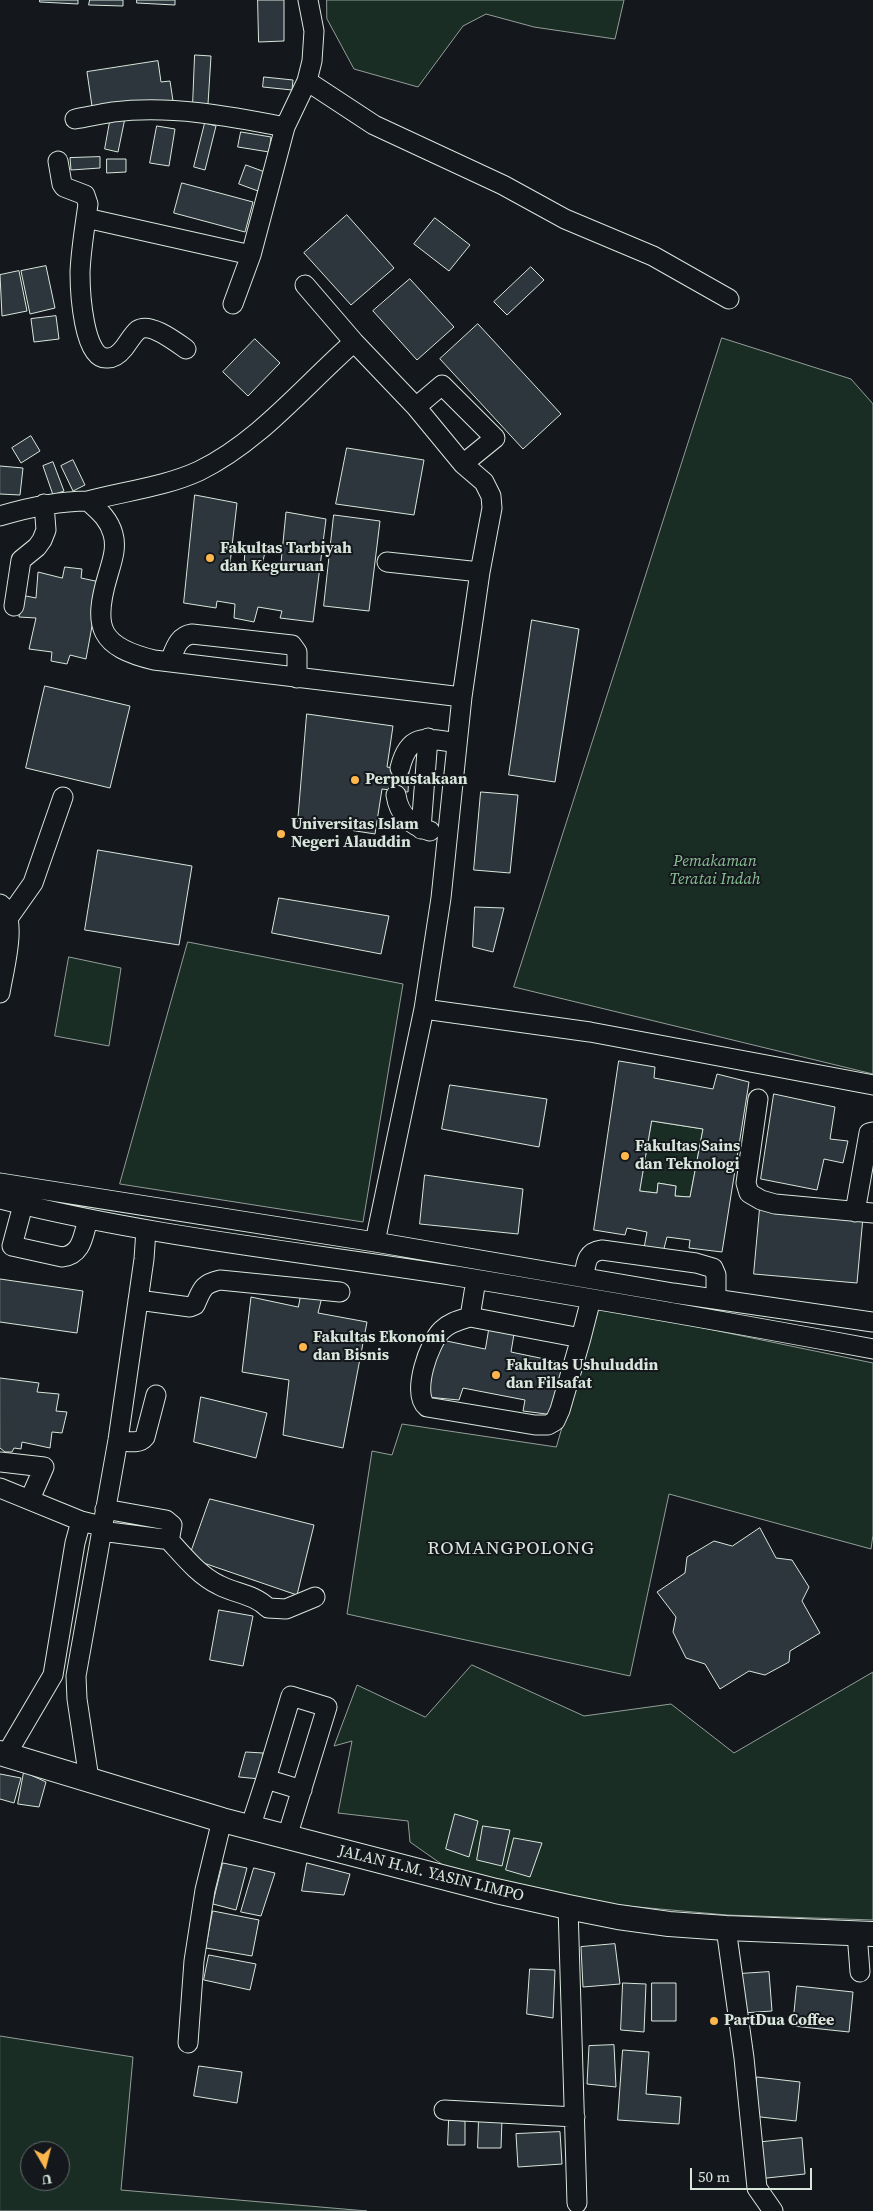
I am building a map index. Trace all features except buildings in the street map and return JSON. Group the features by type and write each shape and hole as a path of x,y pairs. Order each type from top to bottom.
{"main road":[{"name":"JALAN H.M. YASIN LIMPO","path":"3,1754 89,1778 250,1828 496,1891 568,1907 618,1917 726,1928 865,1934"}],"street":[{"path":"233,304 251,255 285,127 307,82 312,62 314,31 308,0"},
{"path":"307,82 374,125 503,185 564,219 653,256 729,299"},
{"path":"75,119 113,112 170,111 252,120 285,127"},
{"path":"58,161 60,177 64,187 84,195 88,204 80,274 87,336 96,355 107,359 114,357 120,353 138,330 144,329 162,333 186,349"},
{"path":"86,218 251,255"},
{"path":"305,285 354,342 416,408 463,464 484,482 491,496 492,508 480,572 462,697 441,898 424,1009 375,1242"},
{"path":"0,507 42,501 88,501 182,477 199,470 228,454 286,407 354,342"},
{"path":"416,408 442,385 495,438 463,464"},
{"path":"0,516 42,501"},
{"path":"14,606 21,560 37,547 46,530 42,501"},
{"path":"88,501 109,522 114,535 114,556 107,577 100,612 106,637 122,649 137,656 170,661 462,697"},
{"path":"387,562 480,572"},
{"path":"170,661 178,642 186,635 292,645 298,652 297,678"},
{"path":"400,768 404,753 417,740 428,738 457,744"},
{"path":"421,829 428,738"},
{"path":"396,795 402,815 421,829 447,835"},
{"path":"0,994 5,919 33,884 63,797"},
{"path":"424,1009 590,1032 873,1085"},
{"path":"758,1099 746,1184 749,1193 761,1200 775,1204 864,1213 868,1133 873,1132"},
{"path":"0,1182 375,1242 673,1293 873,1322"},
{"path":"0,1199 88,1220 146,1230 476,1280 873,1349"},
{"path":"23,1205 12,1246 62,1257 70,1256 77,1251 88,1220"},
{"path":"89,1778 77,1699 76,1676 109,1522 118,1440 144,1259 146,1230"},
{"path":"584,1277 588,1255 594,1251 621,1251 686,1261 712,1268 716,1275 716,1298"},
{"path":"138,1300 190,1308 195,1305 201,1289 210,1282 220,1280 340,1292"},
{"path":"470,1317 476,1280"},
{"path":"581,1338 470,1317 454,1322 442,1329 433,1341 424,1367 420,1391 421,1399 427,1407 535,1425 548,1425 555,1421 560,1410 581,1338 591,1299"},
{"path":"118,1440 138,1442 146,1437 156,1395"},
{"path":"0,1462 44,1467 30,1499"},
{"path":"0,1488 81,1522 166,1520 172,1525 170,1536 167,1538 188,1561 220,1586 260,1600 268,1608 286,1609 315,1597"},
{"path":"3,1754 53,1675 75,1543 81,1522"},
{"path":"45,1690 77,1699"},
{"path":"250,1828 291,1696 327,1707 287,1837"},
{"path":"266,1779 302,1790"},
{"path":"188,2043 194,1962 205,1890 222,1820"},
{"path":"568,1907 577,2203"},
{"path":"726,1928 744,2058 757,2188 773,2211"},
{"path":"860,1972 865,1934"},
{"path":"444,2110 575,2117"}],"green space":[{"path":"327,0 624,0 615,39 534,27 486,14 463,26 418,87 354,69 327,19"},
{"name":"Pemakaman Teratai Indah","path":"722,338 851,379 873,404 873,1074 514,987"},
{"path":"188,942 403,984 363,1222 120,1184"},
{"path":"69,957 121,968 109,1046 55,1036"},
{"path":"652,1121 703,1129 690,1197 675,1196 676,1186 658,1183 657,1193 640,1191"},
{"path":"597,1306 873,1363 873,1535 871,1549 669,1494 630,1676 347,1614 372,1451 392,1455 402,1424 556,1447"},
{"path":"472,1665 584,1716 671,1704 734,1753 873,1672 873,1920 727,1915 593,1903 450,1870 410,1842 408,1821 338,1813 352,1741 334,1746 357,1685 425,1717"},
{"path":"0,2036 133,2057 121,2190 367,2211 0,2211"}],"tunnel":[{"path":"396,795 400,768"}],"place":[{"name":"Fakultas Tarbiyah dan Keguruan","path":"210,558"},
{"name":"Perpustakaan","path":"355,780"},
{"name":"Universitas Islam Negeri Alauddin","path":"281,834"},
{"name":"Fakultas Sains dan Teknologi","path":"625,1156"},
{"name":"Fakultas Ekonomi dan Bisnis","path":"303,1347"},
{"name":"Fakultas Ushuluddin dan Filsafat","path":"496,1375"},
{"name":"PartDua Coffee","path":"714,2021"}],"district":[{"name":"ROMANGPOLONG","path":"511,1549"}]}
